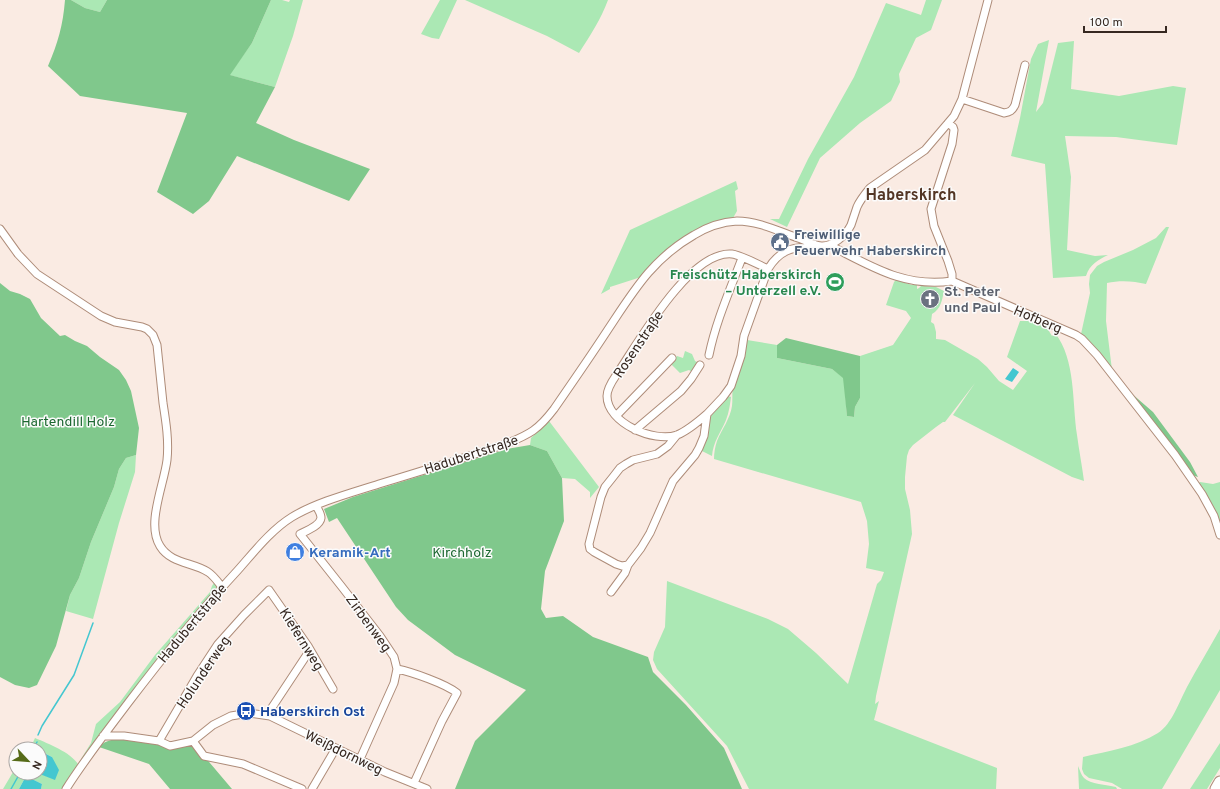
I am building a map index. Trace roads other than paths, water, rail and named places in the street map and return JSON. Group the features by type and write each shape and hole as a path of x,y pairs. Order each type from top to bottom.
{"highway":[{"path":"1216,789 1220,782"}],"street":[{"path":"948,123 954,130 952,144 932,209 934,226 950,267 952,282 938,284 918,282 893,276 866,265 829,245 842,236 850,226 857,206 870,188 925,150 948,123 954,116 962,99 988,0"},
{"path":"962,99 1004,113 1009,112 1015,106 1025,65"},
{"name":"Hadubertstraße","path":"66,789 103,736 174,644 222,587 280,526 292,517 316,506 359,491 506,444 526,436 542,424 554,409 642,279 667,252 705,228 718,224 738,221 753,223 814,244 821,246 829,245"},
{"path":"0,229 27,264 37,274 60,290 101,316 115,322 142,327 153,335 157,345 168,449 165,473 155,519 156,537 161,548 172,558 207,572 222,587"},
{"name":"Rosenstraße","path":"628,565 622,566 616,564 590,549 589,544 602,492 613,477 626,464 633,460 656,454 668,446 677,435 708,414 726,394 733,382 741,356 744,336 768,269 774,259 784,252 793,248 812,248 814,244"},
{"name":"Rosenstraße","path":"677,435 662,437 652,436 635,430 616,416 611,410 606,394 608,390 660,309 691,274 719,255 725,254 733,254 768,269"},
{"path":"710,356 720,315 742,258"},
{"name":"Hofberg","path":"952,282 1076,335 1082,339 1097,355 1175,455 1202,494 1214,516 1220,535"},
{"path":"616,416 672,358"},
{"path":"635,430 681,391 700,365"},
{"path":"611,592 625,573 628,565 650,533 674,482 699,448 704,436 708,414"},
{"name":"Zirbenweg","path":"316,506 321,517 320,521 300,534 380,636 394,657 397,669 394,683 360,759"},
{"name":"Kiefernweg","path":"269,590 292,621 333,689"},
{"name":"Holunderweg","path":"159,742 197,676 218,644 269,590"},
{"path":"267,715 310,650"},
{"path":"397,669 408,671 458,693 442,721 414,783"},
{"name":"Weißdornweg","path":"103,736 124,736 159,742 170,746 193,741 213,725 231,716 248,713 267,715 385,772 427,789"},
{"path":"193,741 204,756 242,764 302,789"},
{"path":"312,789 336,748"}],"water":[{"path":"1013,368 1019,372 1012,382 1005,379"},
{"path":"48,755 52,757 59,770 55,780 48,777"},
{"path":"23,781 36,781 42,784 41,789 19,789"}],"waterway":[{"path":"38,735 42,726 74,675 93,623"},
{"path":"11,789 16,781"}],"place":[{"name":"Freiwillige Feuerwehr Haberskirch","path":"780,242"},
{"name":"Freischütz Haberskirch – Unterzell e.V.","path":"835,282"},
{"name":"St. Peter und Paul","path":"930,299"},
{"name":"Keramik-Art","path":"295,552"},
{"name":"Haberskirch Ost","path":"246,711"}],"district":[{"name":"Haberskirch","path":"911,194"}],"park label":[{"name":"Hartendill Holz","path":"68,421"},
{"name":"Kirchholz","path":"462,552"}]}
